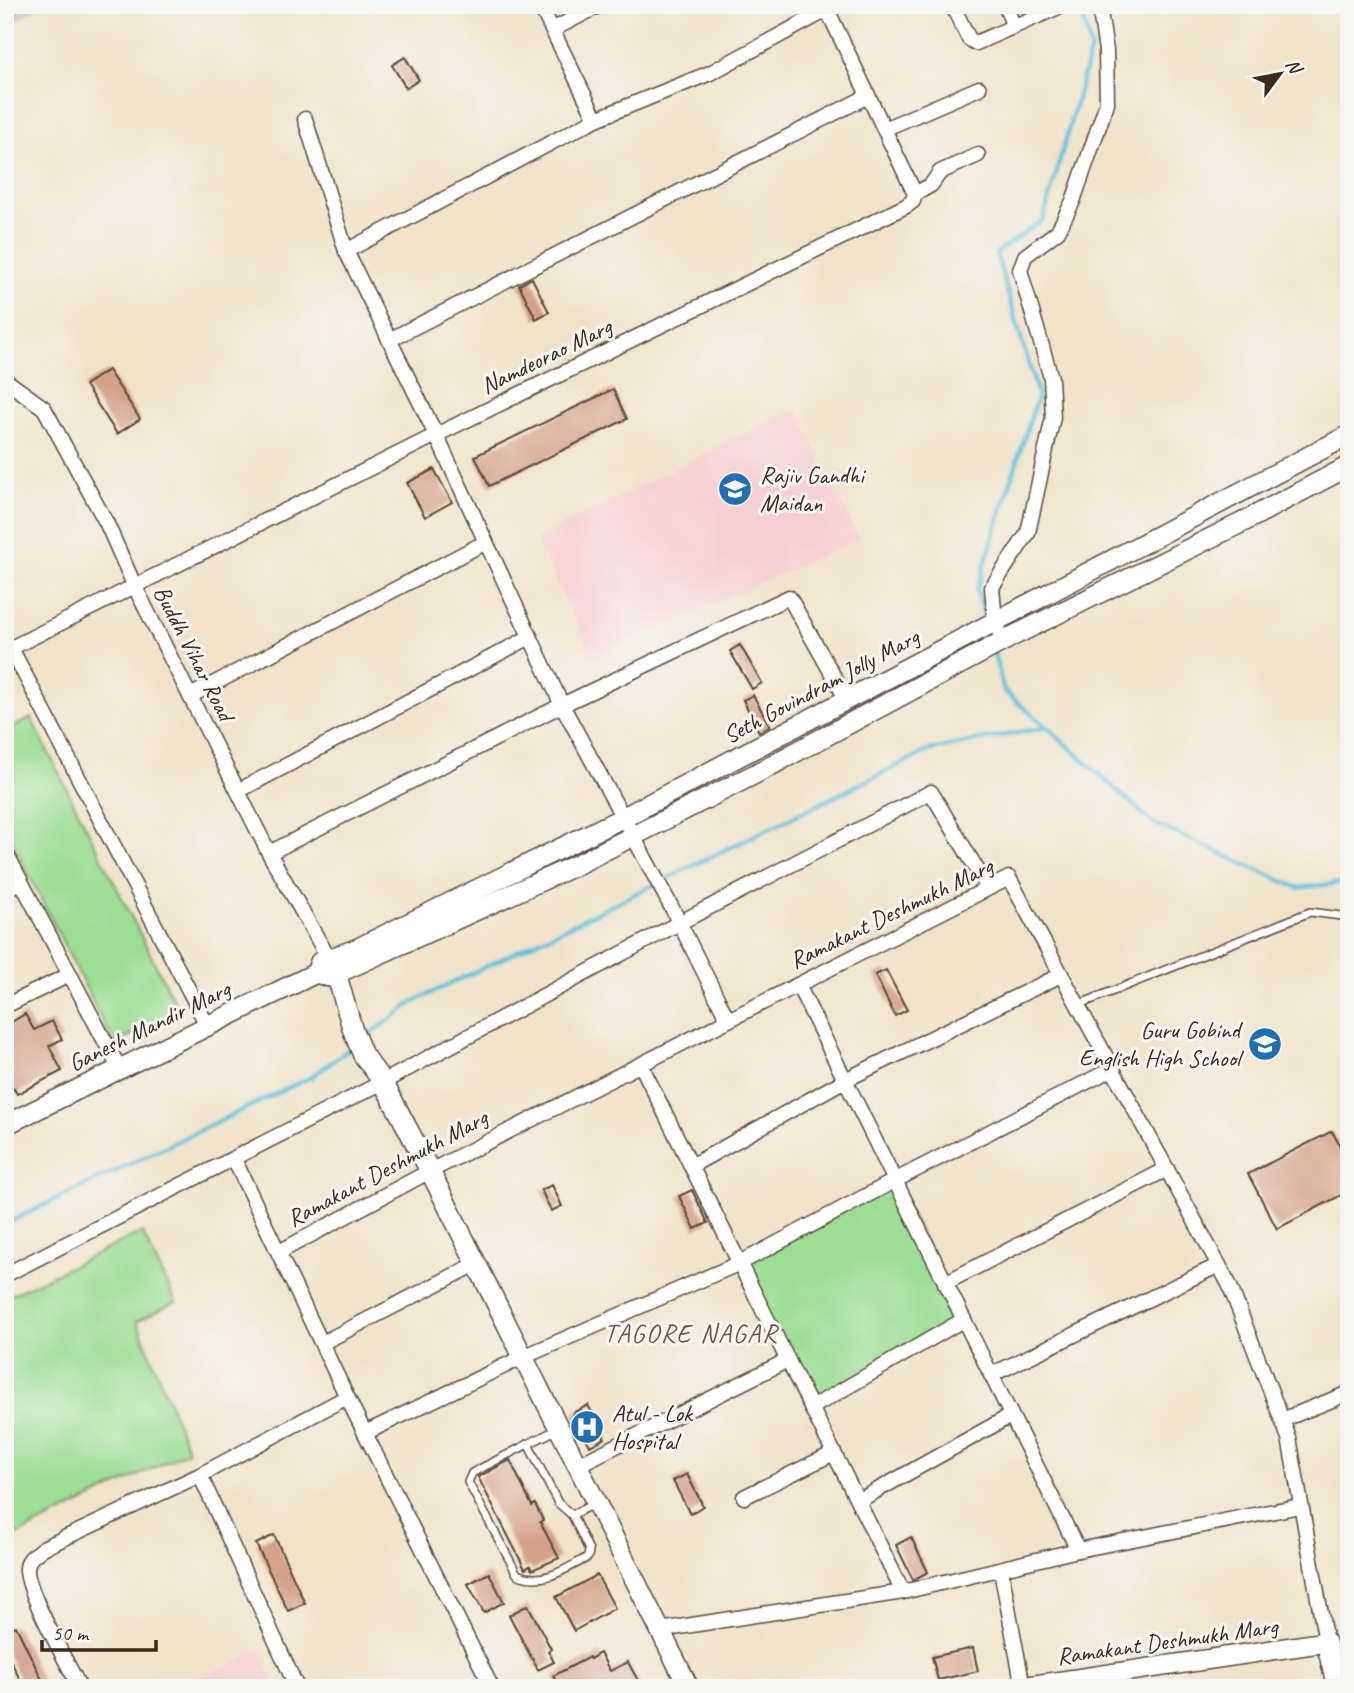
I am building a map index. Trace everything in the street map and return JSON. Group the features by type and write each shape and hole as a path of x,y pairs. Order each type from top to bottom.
{"street":[{"path":"540,5 596,119"},
{"path":"552,30 600,5"},
{"path":"952,5 969,39 976,43 1014,27 1031,12 1063,5"},
{"path":"1005,5 1014,27"},
{"path":"1001,642 992,623 992,587 1028,533 1053,417 1051,378 1020,270 1025,256 1058,231 1073,201 1107,103 1107,51 1099,5"},
{"path":"346,250 596,119 710,73 830,7 868,96 915,194"},
{"path":"884,129 979,88"},
{"path":"390,340 868,96"},
{"path":"305,119 346,250 562,705 624,817 728,1020"},
{"name":"Namdeorao Marg","path":"8,650 436,435 906,206 913,201 915,194 930,185 940,173 978,155"},
{"name":"Buddh Vihar Road","path":"5,380 44,408 107,524 135,587 327,968"},
{"name":"Seth Govindram Jolly Marg","path":"327,968 356,949 624,817 1349,435"},
{"path":"689,1688 430,1171 383,1082 363,1055 327,968 576,865 755,774 1001,642 1243,522 1349,466"},
{"path":"190,696 486,542"},
{"path":"269,853 562,705 789,597 847,700"},
{"path":"238,791 530,637"},
{"path":"959,640 969,660"},
{"path":"8,650 207,1025"},
{"path":"5,1275 383,1082 676,917 931,792 988,888"},
{"path":"5,851 119,1068"},
{"name":"Ramakant Deshmukh Marg","path":"279,1252 430,1171 1009,878 1229,1284 1289,1438 1326,1642 1337,1688"},
{"path":"5,890 20,882"},
{"name":"Ganesh Mandir Marg","path":"5,1125 327,968"},
{"path":"5,1006 69,975"},
{"path":"691,1166 845,1080 1061,975"},
{"path":"798,985 1078,1550"},
{"path":"640,1065 903,1592"},
{"path":"365,1433 523,1357 740,1264 1112,1069"},
{"path":"233,1159 347,1397 492,1688"},
{"path":"945,1283 1167,1169"},
{"path":"322,1343 476,1264"},
{"path":"990,1375 1219,1265"},
{"path":"811,1408 963,1320"},
{"path":"578,1465 788,1360"},
{"path":"1282,1420 1349,1392"},
{"path":"80,1688 33,1592 27,1569 30,1559 43,1548 200,1475 347,1397"},
{"path":"858,1501 1010,1416"},
{"path":"744,1497 834,1453"},
{"path":"200,1475 297,1688"},
{"path":"660,1630 903,1592 1078,1550 1300,1506"},
{"path":"1001,1570 1019,1687"},
{"name":"Ramakant Deshmukh Marg","path":"1019,1687 1326,1642"}],"lane":[{"path":"1078,1005 1310,912 1349,917"},
{"path":"528,1444 558,1503 572,1514 589,1550 588,1557 556,1574 536,1579 517,1574 468,1482 472,1473 528,1444 559,1428"},
{"path":"572,1514 596,1502"}],"shaded area":[{"path":"5,5 41,5 5,29"},
{"name":"Rajiv Gandhi Maidan","path":"796,408 859,539 592,657 536,538"},
{"path":"260,1650 277,1688 180,1688"}],"green space":[{"path":"31,718 179,1011 114,1044 5,827 5,731"},
{"path":"894,1181 963,1320 811,1408 740,1263"},
{"path":"142,1232 176,1302 137,1321 188,1451 5,1541 5,1298"}],"building":[{"path":"405,57 419,80 406,88 392,65"},
{"path":"532,278 549,312 536,319 519,285"},
{"path":"108,370 140,419 117,434 85,385"},
{"path":"613,389 627,419 489,486 475,456"},
{"path":"434,469 452,502 425,517 407,483"},
{"path":"740,645 762,683 752,689 730,651"},
{"path":"753,695 770,726 759,732 743,700"},
{"path":"886,970 907,1010 895,1016 875,975"},
{"path":"25,1014 34,1030 52,1021 62,1039 49,1046 62,1071 17,1094 14,1089 5,1093 5,1026"},
{"path":"1332,1131 1349,1163 1349,1191 1277,1229 1248,1174"},
{"path":"552,1185 562,1206 551,1211 541,1190"},
{"path":"692,1190 708,1223 695,1229 679,1196"},
{"path":"588,1405 605,1438 590,1446 573,1413"},
{"path":"510,1460 532,1506 535,1504 543,1520 540,1522 559,1558 532,1570 530,1566 525,1569 478,1477"},
{"path":"687,1474 703,1506 690,1514 673,1481"},
{"path":"274,1535 305,1603 288,1611 256,1544"},
{"path":"911,1537 928,1572 913,1580 896,1545"},
{"path":"489,1573 504,1602 484,1613 468,1584"},
{"path":"597,1575 615,1608 574,1631 556,1597"},
{"path":"528,1605 551,1649 548,1651 554,1662 538,1670 509,1615"},
{"path":"16,1626 46,1688 24,1688 5,1649 5,1631"},
{"path":"973,1648 978,1671 938,1680 932,1657"},
{"path":"600,1653 610,1671 628,1662 642,1688 559,1688 553,1676"}],"waterway":[{"path":"986,620 977,589 1038,395 996,253 1043,220 1091,49 1080,5"},
{"path":"994,653 1004,691 1153,823 1298,888 1349,882"},
{"path":"362,1040 415,1001 930,750 1047,727"},
{"path":"5,1224 311,1077 355,1045"}],"place":[{"name":"Rajiv Gandhi Maidan","path":"735,489"},
{"name":"Guru Gobind English High School","path":"1265,1044"},
{"name":"Atul - Lok Hospital","path":"587,1427"}],"district":[{"name":"TAGORE NAGAR","path":"691,1333"}]}
